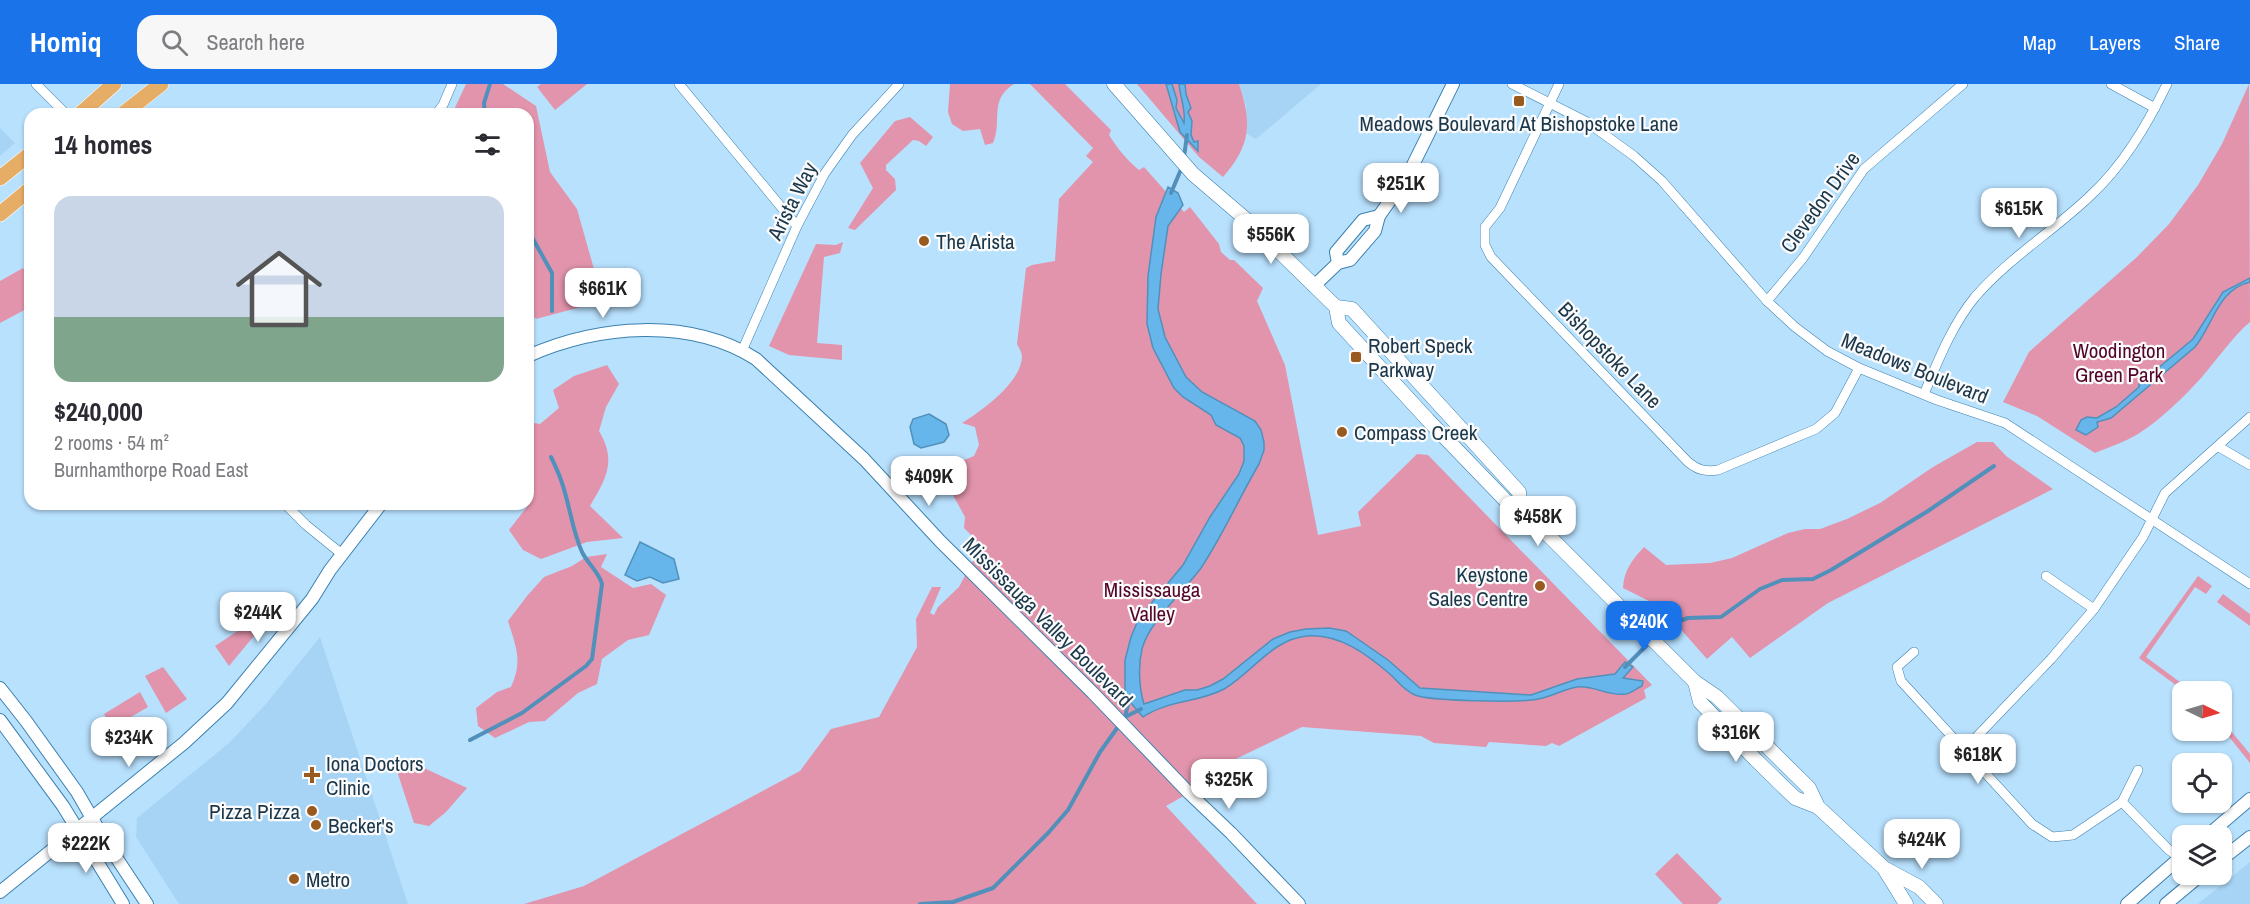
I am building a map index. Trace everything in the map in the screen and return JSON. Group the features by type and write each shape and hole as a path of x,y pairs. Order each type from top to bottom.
{"main road":[{"path":"87,108 114,84"},
{"path":"131,108 161,84"},
{"path":"1114,84 1193,174 1250,222 1336,307 1340,323 1428,420 1508,503 1521,508 1695,682 1717,697 1809,788 1818,807 1884,868 1919,887 1936,904"},
{"path":"0,178 24,159"},
{"path":"0,214 24,194"},
{"path":"1336,307 1352,309 1387,345 1519,492 1521,508"},
{"path":"1884,868 1906,904"}],"street":[{"path":"36,84 60,108"},
{"path":"441,108 452,84"},
{"path":"680,84 797,226"},
{"name":"Arista Way","path":"742,351 797,226 825,173 852,135 899,84"},
{"path":"1314,286 1338,262 1350,260 1375,231 1379,216 1408,175 1453,84"},
{"name":"Meadows Boulevard","path":"1512,84 1587,122 1634,156 1662,181 1767,301 1795,327 1827,351 1859,368 2005,423 2250,585"},
{"name":"Bishopstoke Lane","path":"1559,84 1500,208 1485,227 1485,245 1491,257 1688,462 1698,469 1718,470 1816,429 1835,413 1859,368"},
{"name":"Clevedon Drive","path":"1767,301 1803,258 1864,169 1963,84"},
{"path":"2111,84 2155,108"},
{"path":"1924,394 1958,320 1976,296 2091,196 2121,163 2167,84"},
{"name":"Mississauga Valley Boulevard","path":"534,354 573,340 624,331 662,331 703,338 742,351 756,359 864,459 946,548 1299,904"},
{"path":"1964,750 2051,659 2094,609 2138,545 2165,493 2250,417"},
{"path":"2219,447 2250,465"},
{"path":"291,510 343,555"},
{"path":"0,892 76,828 184,743 220,710 251,676 377,510"},
{"path":"2046,576 2094,609"},
{"path":"1914,652 1897,667 1901,681 2032,824 2052,837 2073,835 2122,802 2138,770"},
{"path":"0,688 77,792 147,904"},
{"path":"0,720 63,806 123,904"},
{"path":"2220,825 2250,799"},
{"path":"2122,802 2172,852"},
{"path":"2232,851 2250,837"},
{"path":"2127,904 2172,865"},
{"path":"2166,904 2189,885"}],"shaded area":[{"path":"1166,84 1172,84 1177,100 1176,108 1184,123 1179,84 1185,84 1191,108 1188,112 1192,121 1191,135 1194,142 1198,141 1198,151 1180,132"},
{"path":"1239,84 1321,84 1256,139 1247,134 1246,106"},
{"path":"0,128 15,143 0,156"},
{"path":"1168,187 1178,193 1183,205 1168,226 1161,274 1158,309 1165,337 1186,377 1202,392 1255,421 1261,430 1264,450 1224,530 1201,568 1159,618 1146,639 1142,649 1140,670 1144,704 1185,690 1197,690 1210,686 1223,679 1273,639 1290,632 1329,628 1346,631 1388,660 1420,688 1531,695 1577,679 1615,674 1625,662 1633,667 1623,678 1643,681 1642,686 1620,694 1577,687 1543,698 1514,701 1424,697 1408,692 1382,667 1352,647 1330,638 1307,636 1283,643 1234,682 1214,694 1163,707 1143,717 1125,696 1125,660 1131,637 1139,618 1183,565 1210,517 1239,474 1244,461 1244,446 1240,438 1216,425 1211,415 1183,397 1174,388 1153,348 1147,324 1148,276 1156,217"},
{"path":"2250,278 2250,282 2230,292 2223,300 2195,347 2111,418 2097,422 2098,427 2086,435 2076,430 2081,420 2087,417 2097,418 2116,407 2139,387 2139,384 2193,339 2223,292"},
{"path":"929,414 946,424 949,435 944,442 921,448 914,444 910,427 913,419"},
{"path":"640,542 674,559 679,579 663,583 650,577 637,581 625,575"},
{"path":"320,637 408,904 179,904 136,837 137,818 229,743 265,705"},
{"path":"2250,862 2250,904 2198,904 2222,885 2232,885 2232,877"}],"green space":[{"path":"466,84 503,84 536,106 550,172 577,209 603,301 536,319 534,316 534,108 455,108"},
{"path":"541,84 587,84 555,110 537,87"},
{"path":"950,84 1014,84 1001,97 993,143 985,145 980,129 963,131 952,124 948,112"},
{"name":"Mississauga Valley","path":"1030,84 1065,84 1111,130 1109,135 1130,162 1139,170 1144,167 1184,212 1190,207 1219,244 1221,252 1230,260 1234,260 1263,288 1257,301 1285,365 1318,535 1361,526 1358,512 1417,454 1428,455 1652,685 1644,690 1646,698 1559,746 1552,743 1546,746 1489,742 1486,747 1434,743 1421,736 1302,727 1217,768 1189,793 1166,806 1257,904 524,904 584,886 800,771 831,729 879,717 917,647 916,619 932,587 941,587 930,613 934,615 938,607 959,587 981,545 964,528 965,517 953,495 932,490 927,475 974,456 979,445 975,427 962,423 999,395 1008,386 1020,367 1022,355 1017,344 1026,268 1055,261 1059,199 1093,162 1086,156 1093,148"},
{"path":"1137,84 1239,84 1246,110 1246,133 1239,154 1223,177 1199,157"},
{"name":"Woodington Green Park","path":"2249,84 2250,322 2194,386 2163,415 2133,437 2095,453 2037,416 2003,402 2029,352 2137,257 2169,224 2198,185 2222,144"},
{"path":"910,117 933,137 926,146 913,140 886,165 886,170 895,179 896,190 855,230 848,228 873,188 860,163 895,121"},
{"path":"843,242 840,253 824,257 817,343 842,345 842,360 789,355 769,346 816,244 836,245"},
{"path":"23,268 24,270 24,310 0,323 0,281"},
{"path":"607,365 619,384 606,407 599,431 607,452 607,470 601,487 590,506 623,538 587,542 541,559 523,550 509,530 525,510 534,510 534,423 540,424 559,408 553,390 574,376"},
{"path":"1977,442 1993,442 2006,456 2053,489 1828,603 1750,658 1732,637 1707,659 1661,607 1623,588 1629,566 1644,547 1666,565 1710,563 1732,558 1788,533 1805,529 1820,529 1847,519 1880,503 1933,467"},
{"path":"607,554 601,567 633,588 651,584 666,595 649,635 628,640 602,659 597,684 578,693 545,721 529,722 495,738 478,726 476,708 497,692 511,687 515,678 517,654 508,621 544,577 572,566 586,557"},
{"path":"2198,576 2212,586 2206,594 2195,587 2146,657 2178,681 2172,682 2139,658"},
{"path":"2223,594 2250,614 2250,626 2217,602"},
{"path":"262,615 269,618 229,666 215,646"},
{"path":"163,667 187,699 166,713 145,676"},
{"path":"140,692 148,707 112,728 104,714"},
{"path":"2232,732 2250,754 2250,763 2232,740"},
{"path":"411,762 467,788 446,812 429,826 414,823 396,768"},
{"path":"1677,853 1722,899 1717,904 1683,904 1655,874"}],"waterway":[{"path":"484,108 490,84"},
{"path":"1184,157 1187,135"},
{"path":"1171,193 1182,167"},
{"path":"534,241 552,273 552,311"},
{"path":"470,740 522,713 586,666 592,659 602,584 579,544 562,483 551,457"},
{"path":"1625,667 1666,626 1688,618 1721,617 1760,589 1782,580 1813,579 1928,511 1994,466"},
{"path":"920,904 953,902 993,888 1068,810 1100,752 1125,717 1130,696"},
{"path":"1125,717 1141,709"}],"place":[{"name":"Meadows Boulevard At Bishopstoke Lane","path":"1519,101"},
{"name":"The Arista","path":"924,241"},
{"name":"Robert Speck Parkway","path":"1356,357"},
{"name":"Compass Creek","path":"1342,432"},
{"name":"Keystone Sales Centre","path":"1540,586"},
{"name":"Iona Doctors Clinic","path":"312,775"},
{"name":"Pizza Pizza","path":"312,811"},
{"name":"Becker's","path":"316,825"},
{"name":"Metro","path":"294,879"}]}
